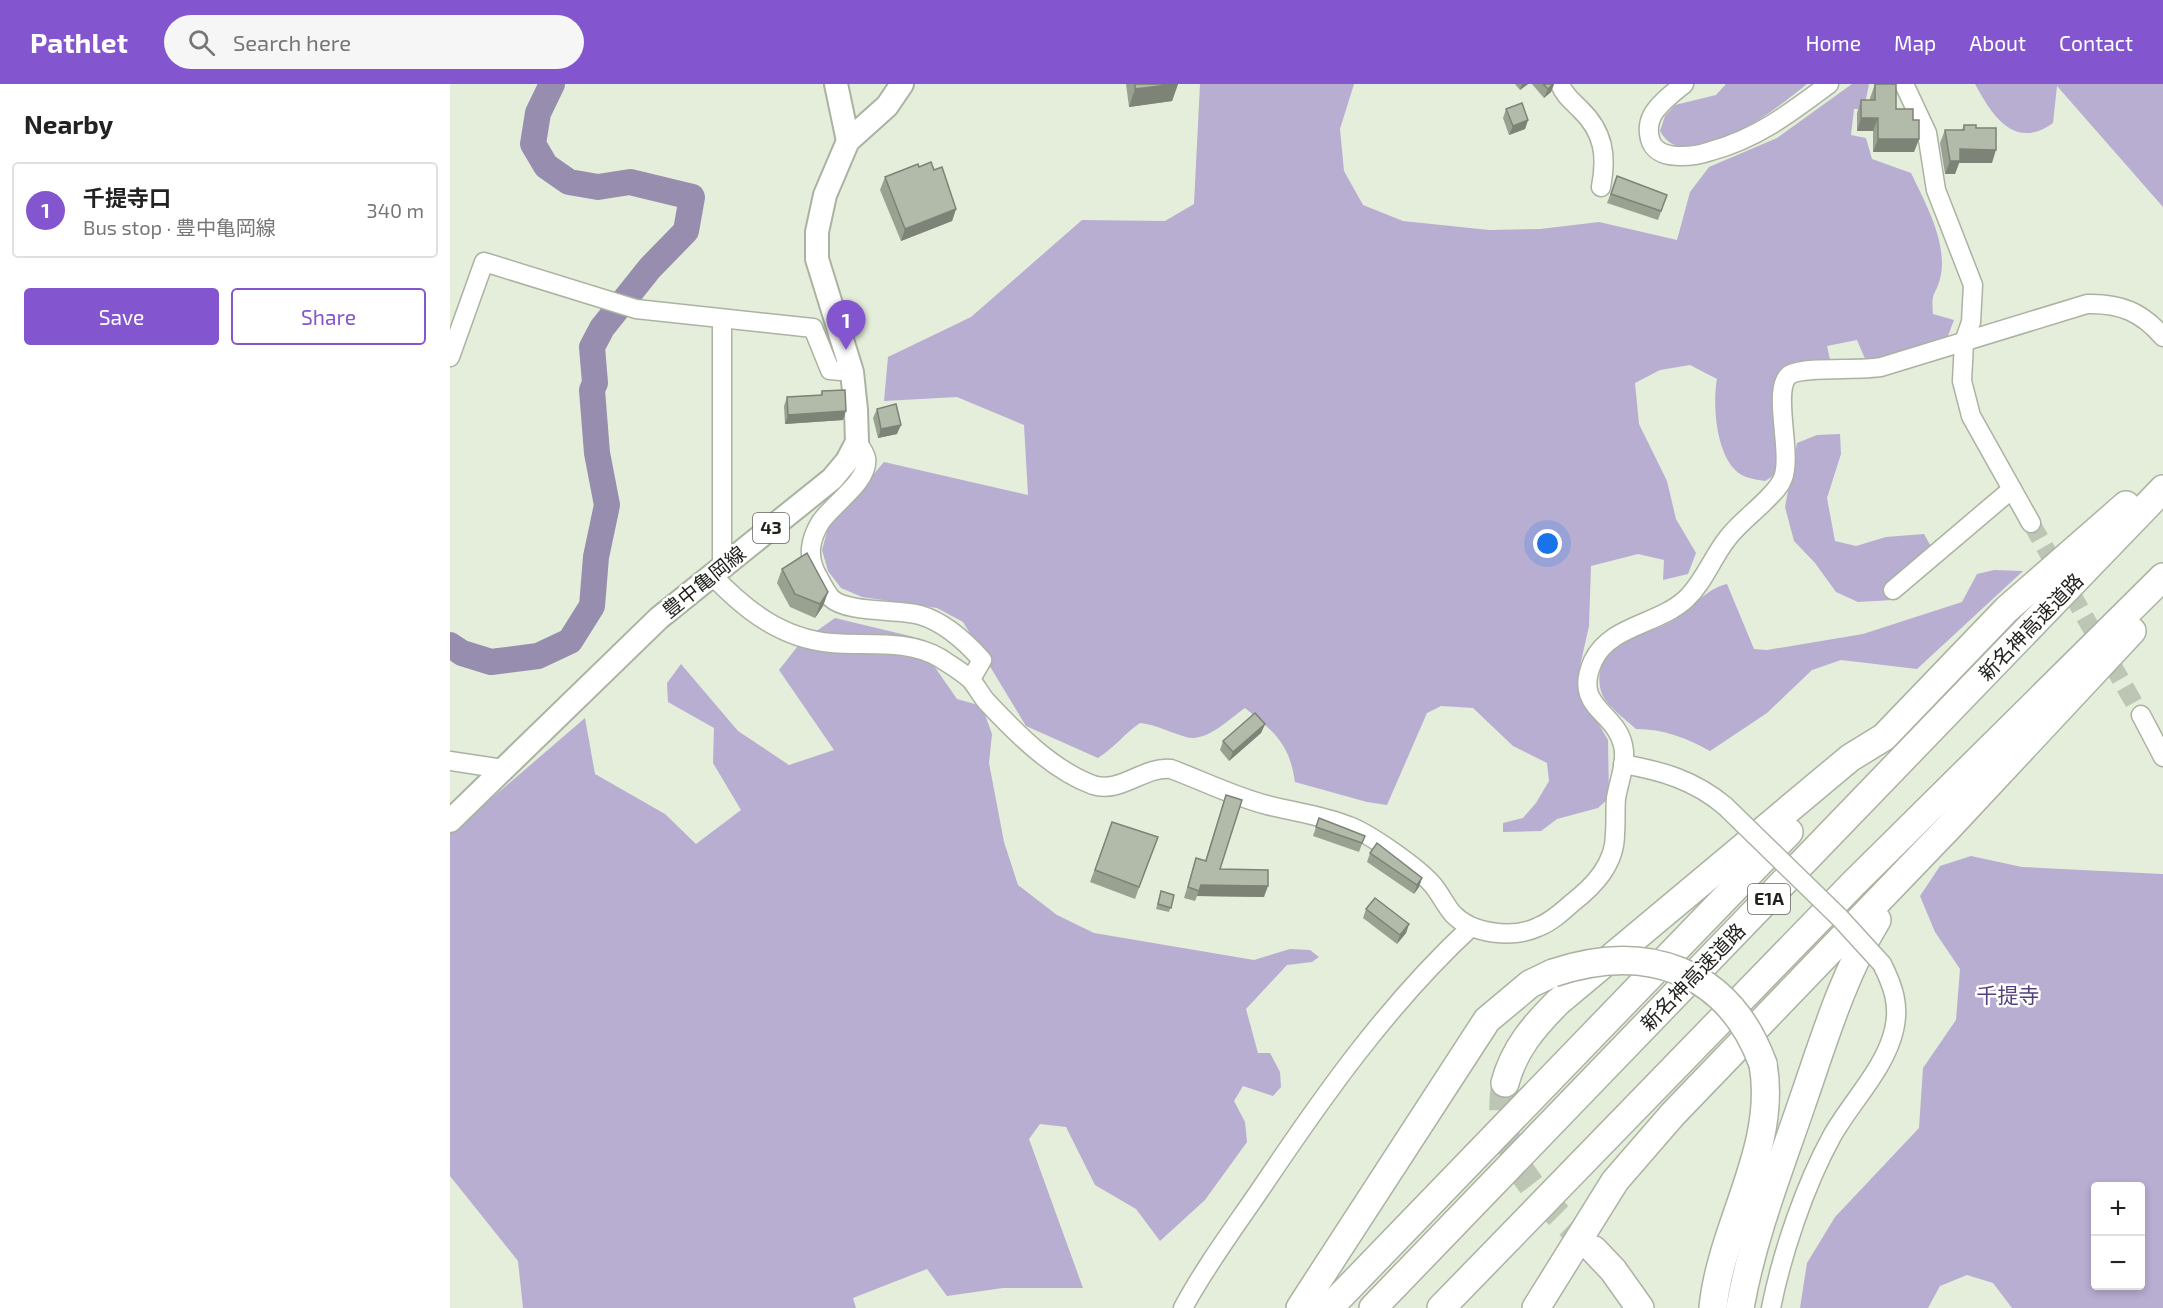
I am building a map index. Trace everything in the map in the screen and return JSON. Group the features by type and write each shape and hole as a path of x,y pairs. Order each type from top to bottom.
{"highway":[{"path":"1329,1308 2007,609 2163,471"},
{"name":"新名神高速道路","path":"1372,1308 2163,489"},
{"name":"E1A","path":"1441,1308 1861,876 2163,577"},
{"path":"1536,1308 1615,1181 1731,1051 1949,826 2163,597"},
{"path":"1505,1083 1510,1067 1524,1041 1558,1002 1850,758 1884,737"},
{"path":"1740,1308 1758,1231 1836,1007 1853,965 1887,904 1949,826"},
{"path":"1300,1308 1481,1028 1508,1000 1530,984 1553,973 1578,964 1625,960 1676,970 1702,982 1723,998 1740,1017 1753,1038 1763,1064 1766,1084 1762,1132 1721,1263 1713,1308"},
{"path":"1594,1250 1613,1270 1640,1308"}],"main road":[{"path":"836,84 848,141"},
{"path":"857,442 852,372 820,267 817,241 825,195 848,141 887,106 902,84"},
{"name":"豊中亀岡線","path":"450,822 659,618 832,479 848,461 857,442"}],"street":[{"path":"1560,84 1563,94 1583,112 1601,136 1604,146 1601,187"},
{"path":"1684,84 1652,116 1648,130 1652,143 1659,152 1674,156 1708,152 1772,127 1829,84"},
{"path":"1904,84 1927,133 1936,190 1973,285 1971,322 1964,342 1962,381 1971,416 2031,523"},
{"path":"450,357 484,262 636,309 813,328 830,370 852,372"},
{"path":"722,319 717,571 735,600 769,624 792,635 830,643 893,644 937,656 971,679 986,700 1042,755 1095,785 1117,786 1147,771 1159,768 1171,769 1266,805 1351,826 1412,867 1431,883 1454,915 1471,927 1491,932 1515,933 1537,928 1592,888 1612,851 1623,747 1619,734 1594,706 1589,694 1587,681 1592,663 1605,643 1622,632 1649,622 1686,599 1701,581 1727,538 1779,487 1784,475 1786,458 1780,393 1783,381 1791,374 1802,371 1860,370 1881,367 2087,304 2111,303 2148,320 2163,337"},
{"path":"857,442 866,458 864,472 851,490 824,516 815,531 810,548 814,568 833,599 851,606 922,616 959,637 982,660 971,679"},
{"path":"1893,590 2012,489"},
{"path":"2141,715 2163,757"},
{"path":"450,761 503,769"},
{"path":"1623,764 1661,770 1706,790 1840,918 1882,964 1895,993 1894,1030 1878,1065 1832,1136 1811,1180 1771,1308"},
{"path":"1183,1308 1299,1132 1357,1053 1406,991 1471,927"}],"shaded area":[{"path":"1200,84 1354,84 1340,129 1344,171 1363,205 1403,221 1489,230 1540,229 1599,222 1677,240 1690,192 1709,167 1777,138 1852,84 1869,84 1864,109 1854,109 1851,135 1866,138 1872,159 1911,173 1934,224 1941,252 1942,266 1933,298 1933,314 1954,320 1946,341 1866,361 1857,340 1827,346 1831,364 1803,361 1789,364 1779,371 1772,395 1778,473 1765,481 1746,477 1736,471 1728,461 1718,434 1715,404 1717,379 1690,365 1660,370 1635,383 1639,424 1667,481 1676,519 1696,553 1688,574 1663,580 1664,560 1638,554 1591,566 1589,626 1580,666 1578,689 1608,740 1609,798 1598,808 1557,819 1541,831 1503,832 1503,823 1523,818 1536,803 1549,781 1547,763 1513,746 1473,708 1441,706 1427,713 1387,805 1367,802 1295,782 1289,757 1279,739 1245,708 1217,729 1194,738 1140,723 1098,758 1026,726 963,622 937,608 862,597 841,588 828,571 822,550 828,528 884,462 1028,495 1024,425 957,397 884,401 888,357 971,317 1082,220 1165,221 1194,204"},
{"path":"1726,84 1807,84 1756,122 1711,144 1691,148 1673,144 1660,131 1665,116 1675,105 1716,95"},
{"path":"1975,84 2163,84 2163,207 2057,86 2053,123 2039,131 2027,133 2006,126 1989,107"},
{"path":"1840,434 1841,454 1827,498 1835,541 1856,546 1886,537 1924,534 1934,552 1915,579 1893,600 1858,602 1836,592 1815,563 1794,541 1785,507 1797,443 1817,435"},
{"path":"1994,570 2023,571 1917,669 1841,660 1812,670 1767,713 1710,751 1674,735 1636,729 1606,701 1602,694 1599,679 1602,664 1615,646 1674,620 1719,586 1727,584 1754,649 1767,650 1863,634 1962,602 1977,574"},
{"path":"835,618 914,637 957,699 982,706 992,734 989,763 1004,842 1018,885 1057,915 1094,933 1254,960 1290,949 1310,950 1319,957 1312,962 1287,965 1246,1009 1258,1053 1270,1053 1280,1072 1281,1087 1273,1096 1243,1086 1234,1101 1245,1122 1247,1142 1205,1200 1160,1241 1136,1209 1095,1185 1066,1127 1040,1124 1029,1139 1083,1288 1003,1288 947,1296 927,1269 853,1298 856,1308 523,1308 518,1261 450,1176 450,834 585,718 595,774 665,814 696,844 741,810 713,763 714,728 668,702 667,683 681,664 738,731 789,765 834,750 779,670 801,642"},
{"path":"1971,856 2022,867 2163,874 2163,1308 2012,1308 1993,1283 1967,1275 1940,1286 1928,1308 1800,1308 1807,1263 1835,1217 1919,1128 1923,1068 1956,1020 1960,969 1935,932 1920,896 1940,866"}],"building":[{"path":"1135,84 1176,84 1135,89"},
{"path":"1543,84 1553,84 1548,89"},
{"path":"1875,84 1896,84 1896,109 1913,109 1913,120 1919,120 1919,139 1878,139 1878,118 1861,118 1861,100 1875,100"},
{"path":"1522,103 1528,120 1513,126 1506,109"},
{"path":"1964,125 1976,125 1976,128 1996,128 1996,150 1960,149 1960,161 1950,161 1945,130 1964,130"},
{"path":"931,162 934,170 942,167 956,209 905,229 885,177 918,164 919,167"},
{"path":"1617,176 1667,195 1661,211 1611,194"},
{"path":"845,390 846,411 788,415 787,397 822,395 822,391"},
{"path":"896,404 901,425 881,429 877,409"},
{"path":"807,553 828,592 820,604 795,594 782,569"},
{"path":"1255,713 1265,724 1233,752 1223,741"},
{"path":"1226,795 1242,800 1220,869 1268,870 1268,886 1201,885 1199,891 1188,887 1196,858 1206,861"},
{"path":"1319,818 1365,836 1362,843 1316,827"},
{"path":"1112,822 1158,837 1139,887 1095,870"},
{"path":"1377,843 1422,878 1417,885 1370,853"},
{"path":"1161,891 1174,895 1171,908 1158,904"},
{"path":"1375,898 1409,924 1400,935 1366,909"}],"waterway":[{"path":"450,645 462,653 491,662 538,656 570,641 592,606 596,557 607,505 597,453 592,390 595,383 592,347 602,328 650,268 686,231 692,197 630,182 598,187 569,182 546,166 533,144 538,113 552,84"}],"tunnel":[{"path":"2031,523 2141,715"},
{"path":"1505,1083 1503,1111 1506,1135 1514,1157 1540,1196 1594,1250"}],"place":[{"name":"千提寺口","path":"846,350"}],"district":[{"name":"千提寺","path":"2008,996"}]}
